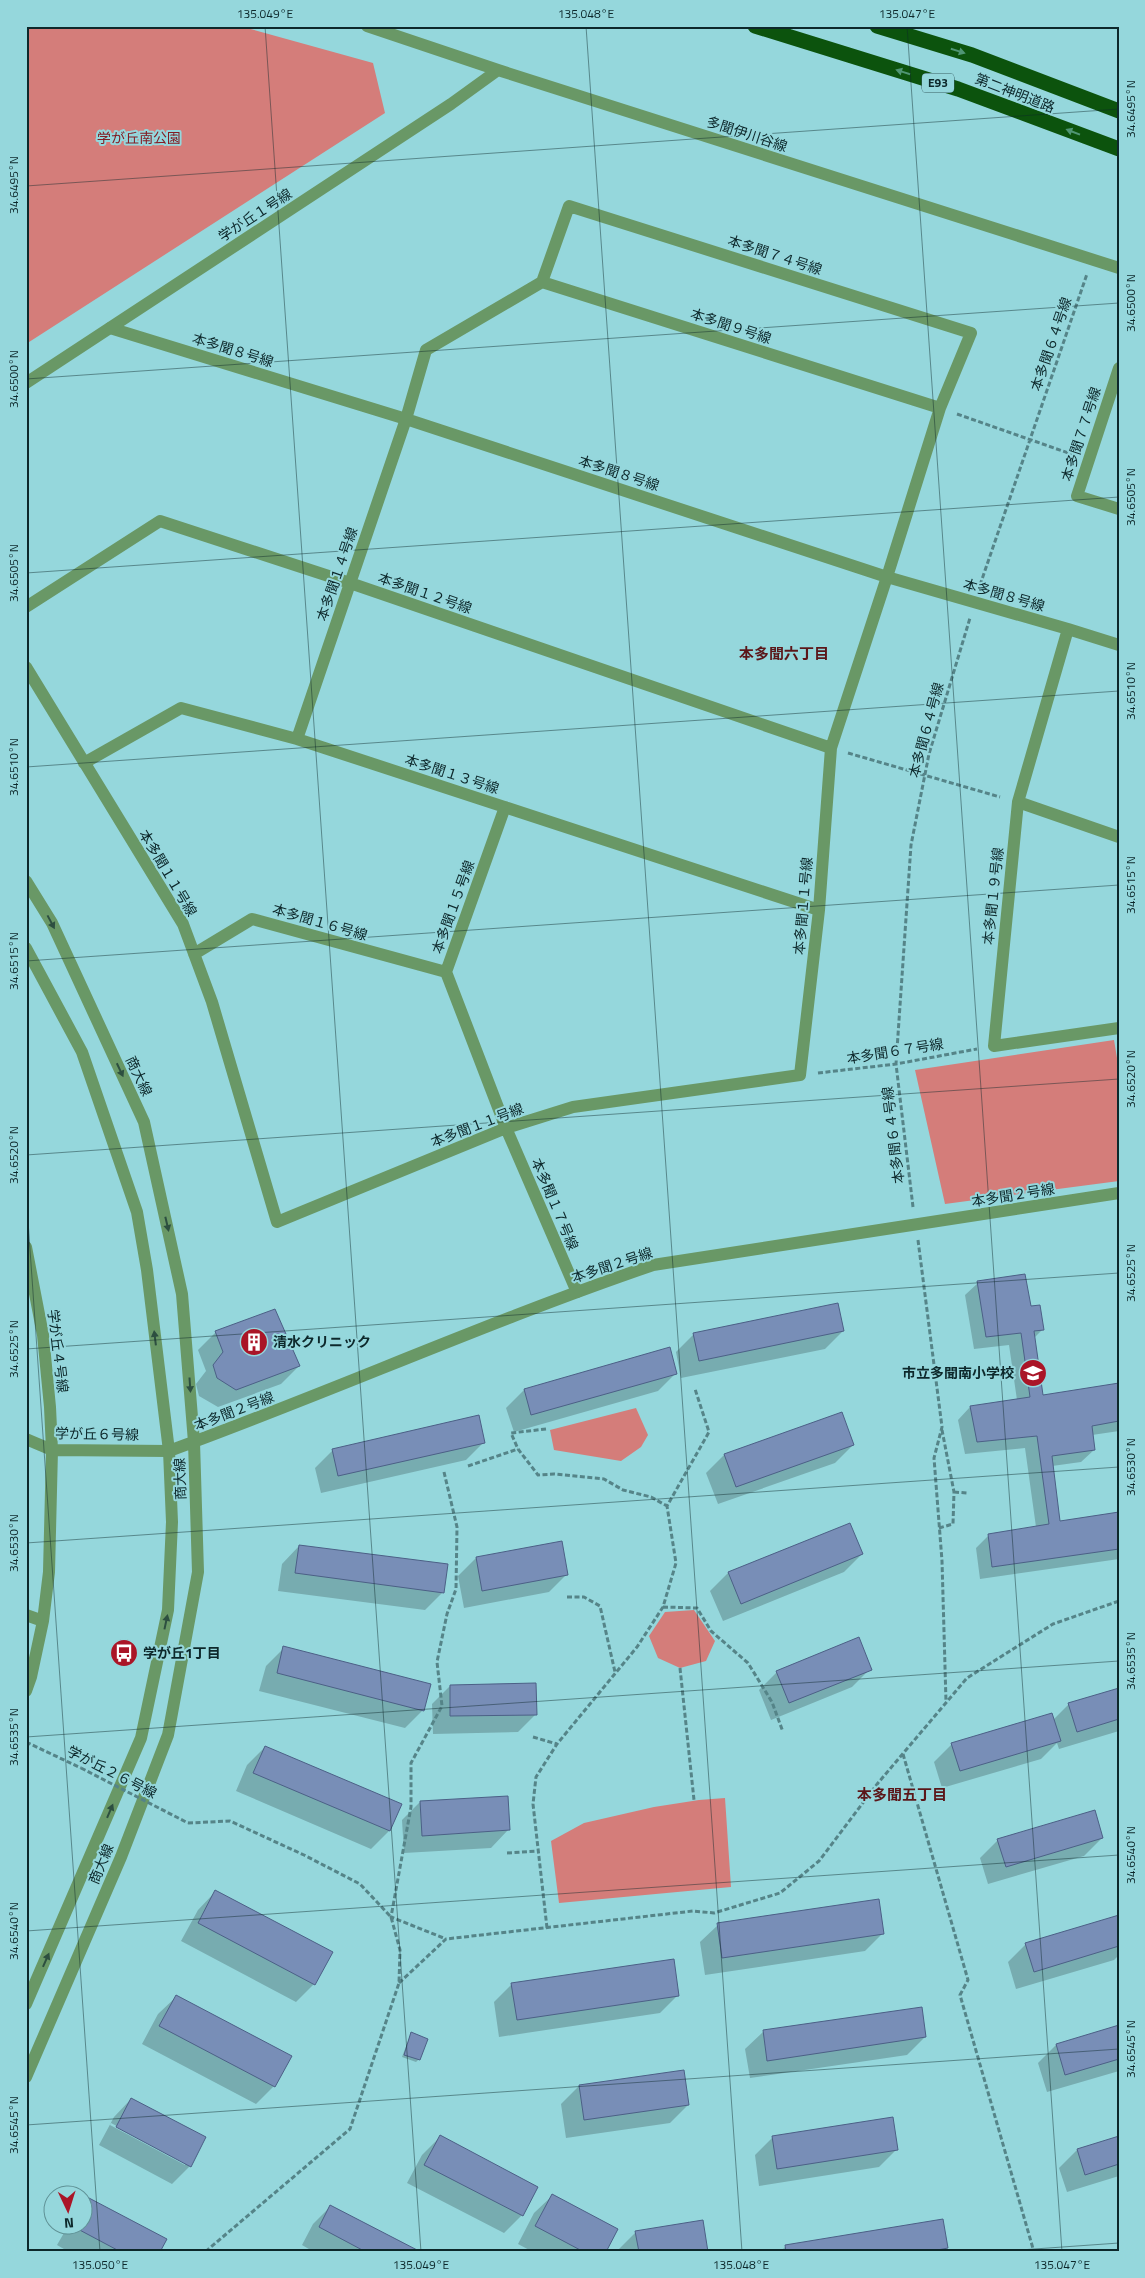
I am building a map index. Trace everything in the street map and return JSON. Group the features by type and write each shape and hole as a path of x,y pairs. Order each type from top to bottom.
{"highway":[{"name":"第二神明道路","path":"755,26 958,89 1119,149"},
{"name":"第二神明道路","path":"878,26 972,55 1119,111"}],"street":[{"name":"多聞伊川谷線","path":"367,26 498,70 1119,268"},
{"name":"学が丘１号線","path":"26,383 451,104 498,70"},
{"name":"本多聞７４号線","path":"542,282 569,206 971,333 940,408"},
{"name":"本多聞９号線","path":"542,282 940,408"},
{"path":"406,419 426,350 542,282"},
{"name":"本多聞８号線","path":"110,328 406,419 887,577 1119,645"},
{"name":"本多聞７７号線","path":"1119,368 1076,496 1119,509"},
{"path":"887,577 940,408"},
{"name":"本多聞１４号線","path":"297,739 406,419"},
{"name":"本多聞１２号線","path":"26,607 160,521 350,583 831,748"},
{"name":"本多聞１１号線","path":"26,668 183,924 212,1002 277,1222 506,1128 573,1107 800,1075 819,910 831,748 887,577"},
{"name":"本多聞１９号線","path":"994,1046 1018,802 1068,629"},
{"name":"本多聞１３号線","path":"84,763 181,708 297,739 819,910"},
{"path":"1018,802 1119,837"},
{"name":"本多聞１５号線","path":"505,807 446,972 506,1128"},
{"name":"商大線","path":"26,880 52,923 144,1122 182,1294 194,1442 198,1572 168,1735 121,1857 26,2076"},
{"name":"本多聞１６号線","path":"194,954 252,918 446,972"},
{"name":"商大線","path":"26,948 82,1052 137,1212 147,1270 169,1451 172,1522 168,1610 141,1738 26,2004"},
{"path":"994,1046 1119,1028"},
{"name":"本多聞１７号線","path":"506,1128 577,1292"},
{"name":"本多聞２号線","path":"169,1451 577,1292 653,1265 916,1226 1119,1193"},
{"name":"学が丘４号線","path":"26,1691 31,1677 43,1621 49,1572 52,1450 43,1336 27,1253"},
{"name":"学が丘６号線","path":"26,1440 52,1450 169,1451"},
{"path":"26,1614 43,1621"}],"path":[{"name":"本多聞６４号線","path":"939,1528 953,1524 954,1492 942,1427 896,1064 911,845 929,754 975,602 1092,260"},
{"path":"940,408 1031,438 1088,460"},
{"path":"831,748 1018,802"},
{"name":"本多聞６７号線","path":"800,1075 896,1064 994,1046"},
{"path":"547,1928 533,1804 536,1777 557,1744 637,1647 663,1608 676,1563 667,1506 709,1432 695,1389"},
{"path":"942,1427 934,1458 939,1528 946,1702"},
{"path":"546,1429 511,1433 518,1449 538,1475 554,1474 604,1479 623,1490 651,1497 667,1506"},
{"path":"468,1466 518,1449"},
{"path":"205,2252 350,2129 399,1983 400,1950 391,1917 411,1807 411,1763 442,1706 437,1662 447,1614 456,1589 457,1527 444,1472"},
{"path":"954,1492 967,1493"},
{"path":"567,1597 584,1597 600,1606 615,1673"},
{"path":"391,1917 446,1939 693,1911 714,1913 780,1893 819,1861 878,1782 968,1678 1053,1624 1119,1601"},
{"path":"663,1608 696,1608 711,1631 748,1663 772,1702 783,1732"},
{"path":"680,1668 694,1800"},
{"path":"533,1737 557,1744"},
{"name":"学が丘２６号線","path":"26,1742 188,1823 230,1821 288,1847 360,1884 391,1917"},
{"path":"903,1754 968,1980 960,1995 1034,2252"},
{"path":"507,1853 538,1851"},
{"path":"399,1983 446,1939"}],"green space":[{"name":"学が丘南公園","path":"26,26 240,26 373,63 385,113 26,344"},
{"path":"1114,1040 1119,1070 1119,1181 945,1204 915,1070"},
{"path":"636,1408 648,1435 641,1447 621,1461 554,1450 550,1430"},
{"path":"694,1610 715,1641 706,1661 680,1668 658,1658 649,1636 665,1612"},
{"path":"725,1798 731,1887 559,1903 551,1841 584,1823 654,1807"}],"building":[{"path":"1025,1274 1031,1306 1040,1305 1044,1330 1034,1331 1043,1395 1119,1383 1119,1421 1092,1426 1095,1450 1052,1456 1060,1521 1119,1512 1119,1549 992,1567 988,1534 1049,1524 1037,1436 977,1442 970,1406 1030,1397 1021,1333 986,1337 977,1281"},
{"path":"838,1303 844,1331 699,1361 693,1333"},
{"name":"清水クリニック","path":"275,1309 300,1366 236,1390 217,1378 213,1365 223,1352 215,1331"},
{"path":"670,1347 677,1374 531,1415 524,1389"},
{"path":"842,1412 854,1445 736,1487 724,1454"},
{"path":"479,1415 485,1443 338,1476 332,1449"},
{"path":"850,1523 863,1554 741,1604 728,1572"},
{"path":"562,1541 568,1575 482,1591 476,1557"},
{"path":"299,1545 448,1564 444,1593 295,1573"},
{"path":"859,1637 872,1670 789,1703 776,1671"},
{"path":"283,1646 431,1684 424,1711 277,1673"},
{"path":"536,1683 537,1715 450,1716 450,1685"},
{"path":"1119,1688 1119,1719 1077,1732 1068,1703"},
{"path":"1052,1713 1061,1741 960,1771 951,1743"},
{"path":"265,1746 402,1804 390,1831 253,1773"},
{"path":"508,1796 510,1830 422,1836 420,1801"},
{"path":"1095,1810 1103,1838 1006,1867 997,1839"},
{"path":"215,1890 333,1952 315,1985 198,1923"},
{"path":"879,1899 884,1934 722,1958 717,1923"},
{"path":"1119,1915 1119,1946 1034,1972 1025,1943"},
{"path":"674,1959 679,1996 517,2020 511,1983"},
{"path":"176,1995 292,2056 275,2087 159,2026"},
{"path":"922,2007 926,2037 767,2061 763,2030"},
{"path":"1119,2025 1119,2059 1065,2075 1056,2044"},
{"path":"411,2032 428,2039 420,2060 404,2055"},
{"path":"684,2070 689,2105 584,2120 579,2085"},
{"path":"131,2098 206,2137 191,2167 116,2127"},
{"path":"893,2117 898,2150 777,2169 772,2136"},
{"path":"440,2135 538,2187 523,2216 424,2165"},
{"path":"1119,2136 1119,2164 1085,2175 1077,2149"},
{"path":"552,2194 618,2229 606,2252 584,2252 535,2226"},
{"path":"92,2200 167,2239 160,2252 121,2252 91,2236"},
{"path":"330,2205 421,2252 366,2252 319,2227"},
{"path":"943,2219 948,2248 927,2252 786,2252 785,2245"},
{"path":"703,2220 708,2252 639,2252 635,2231"}],"place":[{"name":"清水クリニック","path":"254,1342"},
{"name":"市立多聞南小学校","path":"1033,1373"},
{"name":"学が丘1丁目","path":"124,1653"}],"district":[{"name":"本多聞六丁目","path":"784,654"},
{"name":"本多聞五丁目","path":"902,1795"}]}
